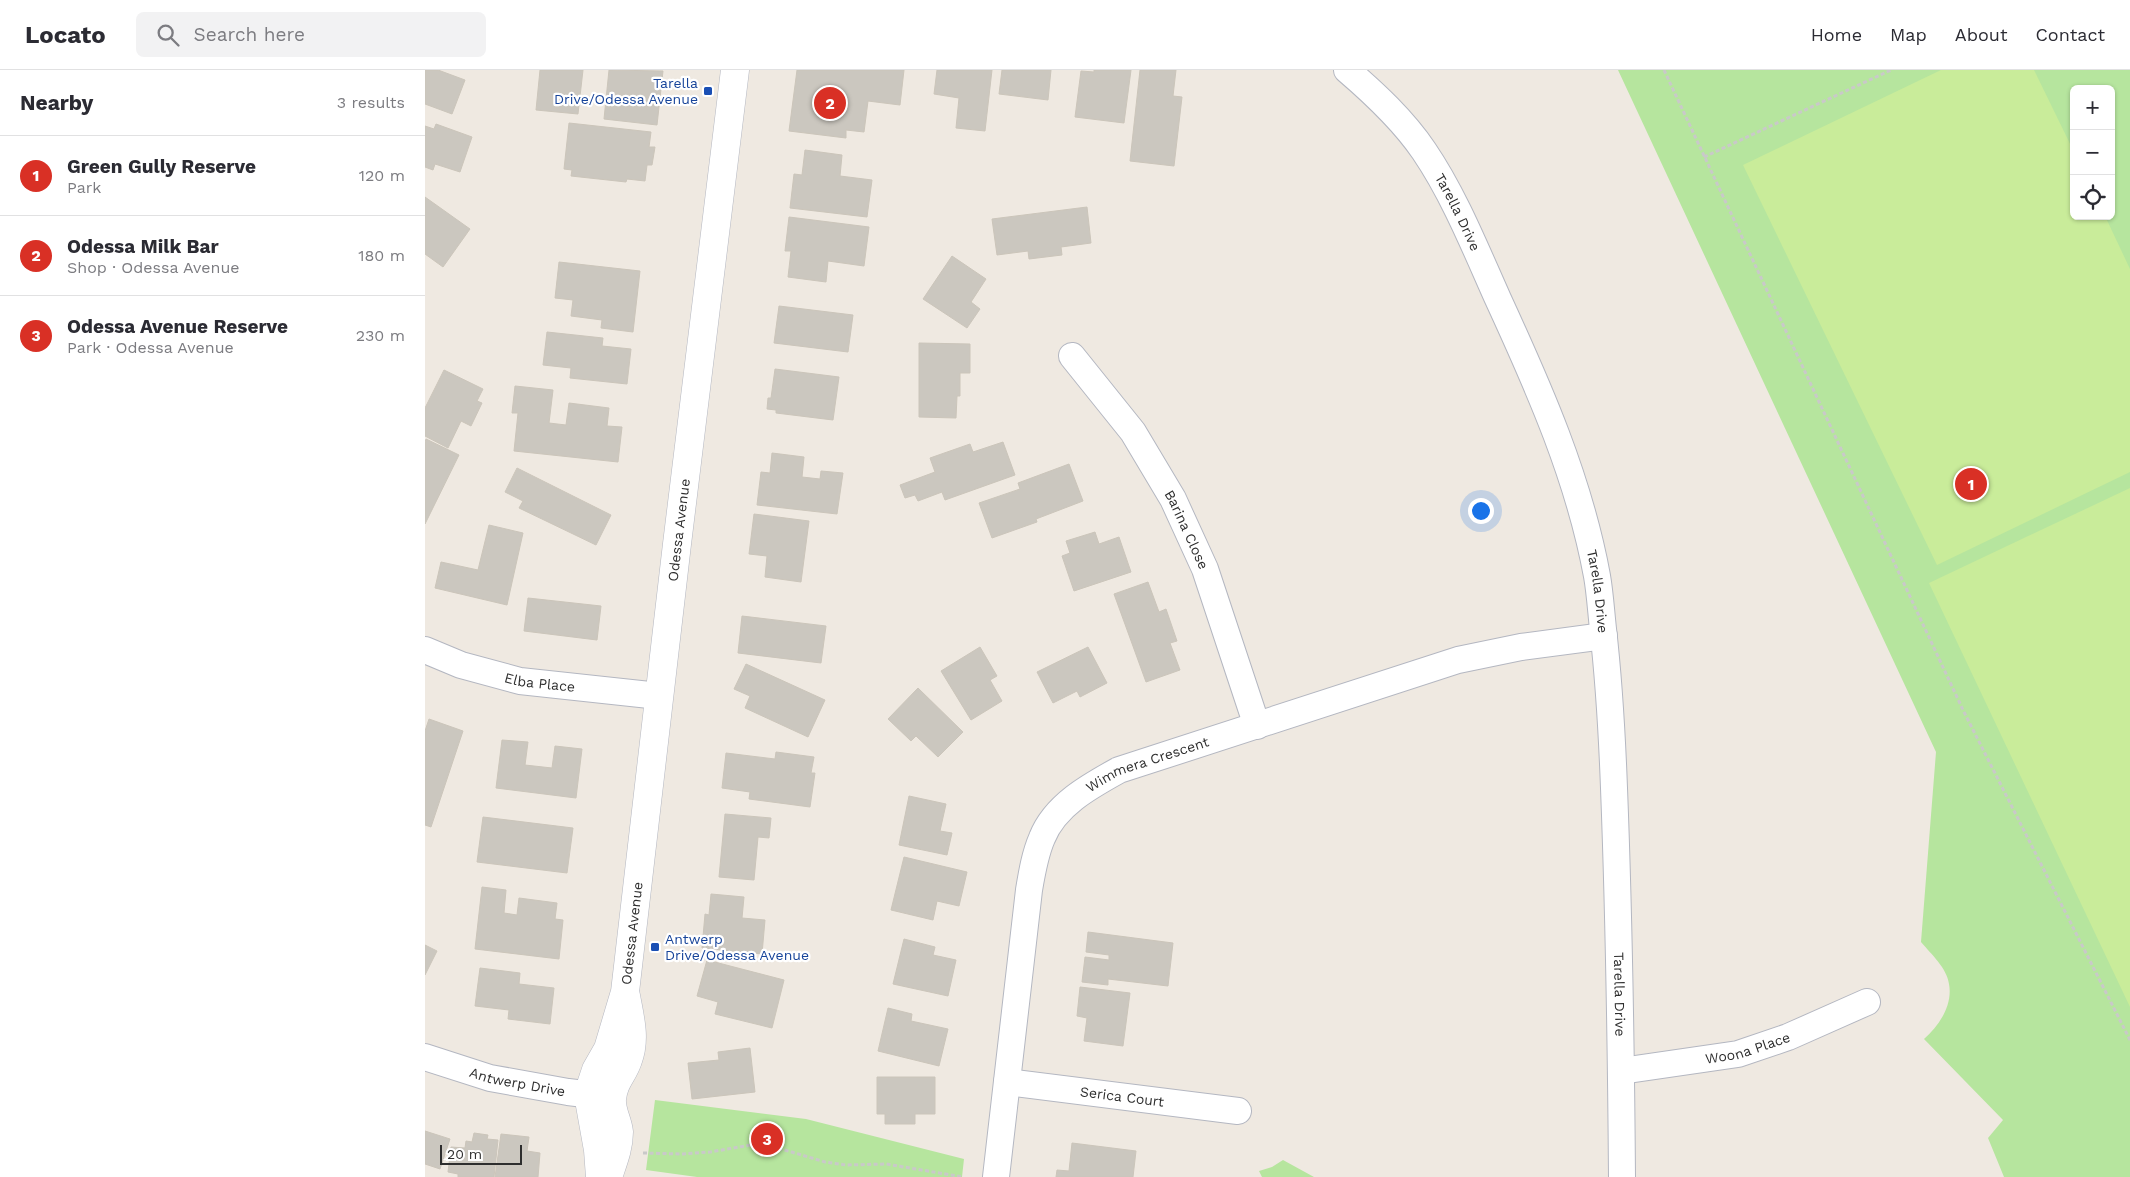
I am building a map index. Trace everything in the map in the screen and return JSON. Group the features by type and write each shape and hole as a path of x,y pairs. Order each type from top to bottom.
{"street":[{"name":"Odessa Avenue","path":"600,1177 598,1150 600,1096 617,1079 628,1061 633,1038 625,992 735,70"},
{"name":"Tarella Drive","path":"1347,70 1401,122 1424,151 1475,248 1542,396 1566,460 1584,520 1597,577 1610,693 1616,833 1623,1177"},
{"name":"Barina Close","path":"1071,356 1133,432 1173,499 1205,569 1257,726"},
{"name":"Wimmera Crescent","path":"996,1177 1029,890 1035,860 1043,836 1062,808 1087,787 1119,770 1458,660 1521,647 1604,636"},
{"name":"Elba Place","path":"425,650 461,665 520,681 659,696"},
{"name":"Woona Place","path":"1621,1071 1738,1054 1788,1036 1867,1002"},
{"name":"Antwerp Drive","path":"425,1057 490,1078 600,1096"},
{"name":"Serica Court","path":"1007,1082 1238,1111"},
{"name":"Odessa Avenue","path":"600,1096 612,1109 619,1131 617,1152 608,1177"}],"path":[{"path":"1664,70 1963,710 2130,1040"},
{"path":"1704,157 1891,70"},
{"path":"642,1153 682,1154 710,1152 751,1145 768,1145 825,1162 886,1164 963,1177"}],"green space":[{"path":"1618,70 2130,70 2130,1177 2004,1177 1988,1138 2003,1120 1924,1039 1935,1028 1944,1014 1950,992 1945,972 1921,942 1936,752"},
{"path":"1941,70 2034,70 2070,144 2070,220 2107,220 2130,269 2130,472 1937,565 1743,165"},
{"path":"2130,488 2130,1007 1929,583"},
{"path":"655,1100 806,1119 964,1159 962,1177 697,1177 646,1170"},
{"path":"1283,1160 1314,1177 1262,1177 1259,1171 1272,1167"}],"building":[{"path":"425,70 438,70 465,80 452,114 425,104"},
{"path":"540,70 583,70 578,114 536,110"},
{"path":"609,70 663,71 657,125 604,119"},
{"path":"797,70 904,70 900,105 868,101 864,132 846,130 846,138 789,131"},
{"path":"937,70 992,70 985,131 956,128 959,98 934,94"},
{"path":"1002,70 1051,70 1048,100 999,94"},
{"path":"1094,70 1131,70 1124,123 1075,117 1081,71 1094,72"},
{"path":"1140,70 1176,70 1173,96 1182,97 1174,166 1130,161"},
{"path":"569,123 651,132 649,147 655,147 652,165 647,165 645,181 627,179 626,182 571,176 572,170 564,169"},
{"path":"436,124 472,137 460,172 435,164 433,170 425,167 425,126 434,129"},
{"path":"805,150 842,155 840,176 872,180 867,217 790,208 794,174 802,175"},
{"path":"425,197 470,229 443,267 425,254"},
{"path":"1087,207 1091,243 1061,247 1062,255 1029,259 1028,251 997,255 992,219"},
{"path":"789,217 869,227 864,266 828,261 826,282 788,277 791,251 785,251"},
{"path":"952,256 986,279 971,302 980,309 967,328 923,299"},
{"path":"559,262 640,271 633,332 601,328 602,320 571,316 573,300 555,298"},
{"path":"779,306 853,315 848,352 774,343"},
{"path":"547,332 603,338 602,346 631,349 627,384 570,378 571,368 543,365"},
{"path":"919,343 970,344 970,373 960,373 960,396 957,396 956,418 919,417"},
{"path":"775,369 839,377 833,420 776,413 776,410 767,409 768,398 771,398"},
{"path":"444,370 483,389 477,401 482,403 471,426 461,421 448,448 425,436 425,408"},
{"path":"515,386 553,390 549,423 566,425 569,403 609,408 607,426 622,427 618,462 514,451 518,413 512,413"},
{"path":"426,439 459,455 425,524 425,442"},
{"path":"1003,442 1015,475 945,500 942,492 918,501 915,495 905,498 900,485 935,472 930,458 970,444 973,452"},
{"path":"772,453 804,457 802,477 820,479 821,471 843,473 837,514 757,505 761,472 770,473"},
{"path":"1069,464 1083,501 1036,519 1037,522 992,538 979,503 1020,489 1018,483"},
{"path":"517,468 611,515 596,545 519,508 523,501 505,492"},
{"path":"754,514 809,521 801,582 765,577 767,556 749,554"},
{"path":"489,525 523,533 507,605 435,588 441,562 478,570"},
{"path":"1095,532 1099,544 1119,537 1131,572 1074,591 1062,556 1070,553 1066,541"},
{"path":"1148,582 1159,612 1166,609 1177,641 1170,643 1180,670 1146,682 1114,594"},
{"path":"528,598 601,606 597,640 524,631"},
{"path":"742,616 826,626 821,663 738,653"},
{"path":"980,647 997,676 990,680 1002,701 971,720 941,671"},
{"path":"1088,647 1107,683 1080,697 1077,691 1053,703 1037,672"},
{"path":"746,664 825,700 808,737 745,708 750,696 734,689"},
{"path":"918,688 963,732 938,757 916,736 911,741 888,719"},
{"path":"429,719 463,731 431,827 425,825 425,731"},
{"path":"502,740 528,742 525,765 552,768 555,746 582,749 576,798 496,788"},
{"path":"776,752 814,757 811,773 815,773 810,807 749,799 750,792 722,788 726,753 775,759"},
{"path":"909,796 946,804 940,831 952,833 947,855 899,845"},
{"path":"725,814 771,818 769,838 758,837 754,880 719,877"},
{"path":"483,817 573,828 567,873 477,862"},
{"path":"904,857 967,872 959,906 937,901 933,920 891,910"},
{"path":"482,887 506,890 504,913 517,915 519,898 557,903 555,919 563,920 559,959 475,949"},
{"path":"711,894 744,897 742,918 765,920 762,954 702,948 705,914 709,915"},
{"path":"1088,932 1173,943 1168,986 1108,979 1108,985 1082,982 1085,957 1109,960 1109,955 1086,952"},
{"path":"904,939 935,947 933,955 956,960 948,996 893,984"},
{"path":"425,945 437,951 425,975"},
{"path":"707,960 784,980 772,1028 715,1014 718,1002 697,996"},
{"path":"480,968 520,973 519,984 554,988 550,1024 508,1019 509,1010 475,1006"},
{"path":"1080,987 1130,993 1123,1046 1084,1041 1087,1018 1077,1016"},
{"path":"888,1008 912,1014 911,1021 948,1029 939,1066 878,1051"},
{"path":"750,1048 755,1092 692,1099 688,1063 719,1060 718,1052"},
{"path":"877,1077 935,1077 935,1114 915,1114 915,1124 885,1124 885,1114 877,1114"},
{"path":"425,1131 450,1139 440,1169 425,1164"},
{"path":"474,1133 488,1135 487,1139 498,1140 494,1177 458,1177 458,1174 448,1172 451,1147 465,1148 466,1141 472,1142"},
{"path":"501,1134 529,1137 527,1151 540,1153 538,1177 495,1177"},
{"path":"1072,1143 1136,1151 1133,1177 1056,1177 1057,1170 1069,1171"}],"place":[{"name":"Tarella Drive/Odessa Avenue","path":"708,91"},
{"name":"Odessa Milk Bar","path":"830,103"},
{"name":"Green Gully Reserve","path":"1971,484"},
{"name":"Antwerp Drive/Odessa Avenue","path":"655,947"},
{"name":"Odessa Avenue Reserve","path":"767,1139"}]}
